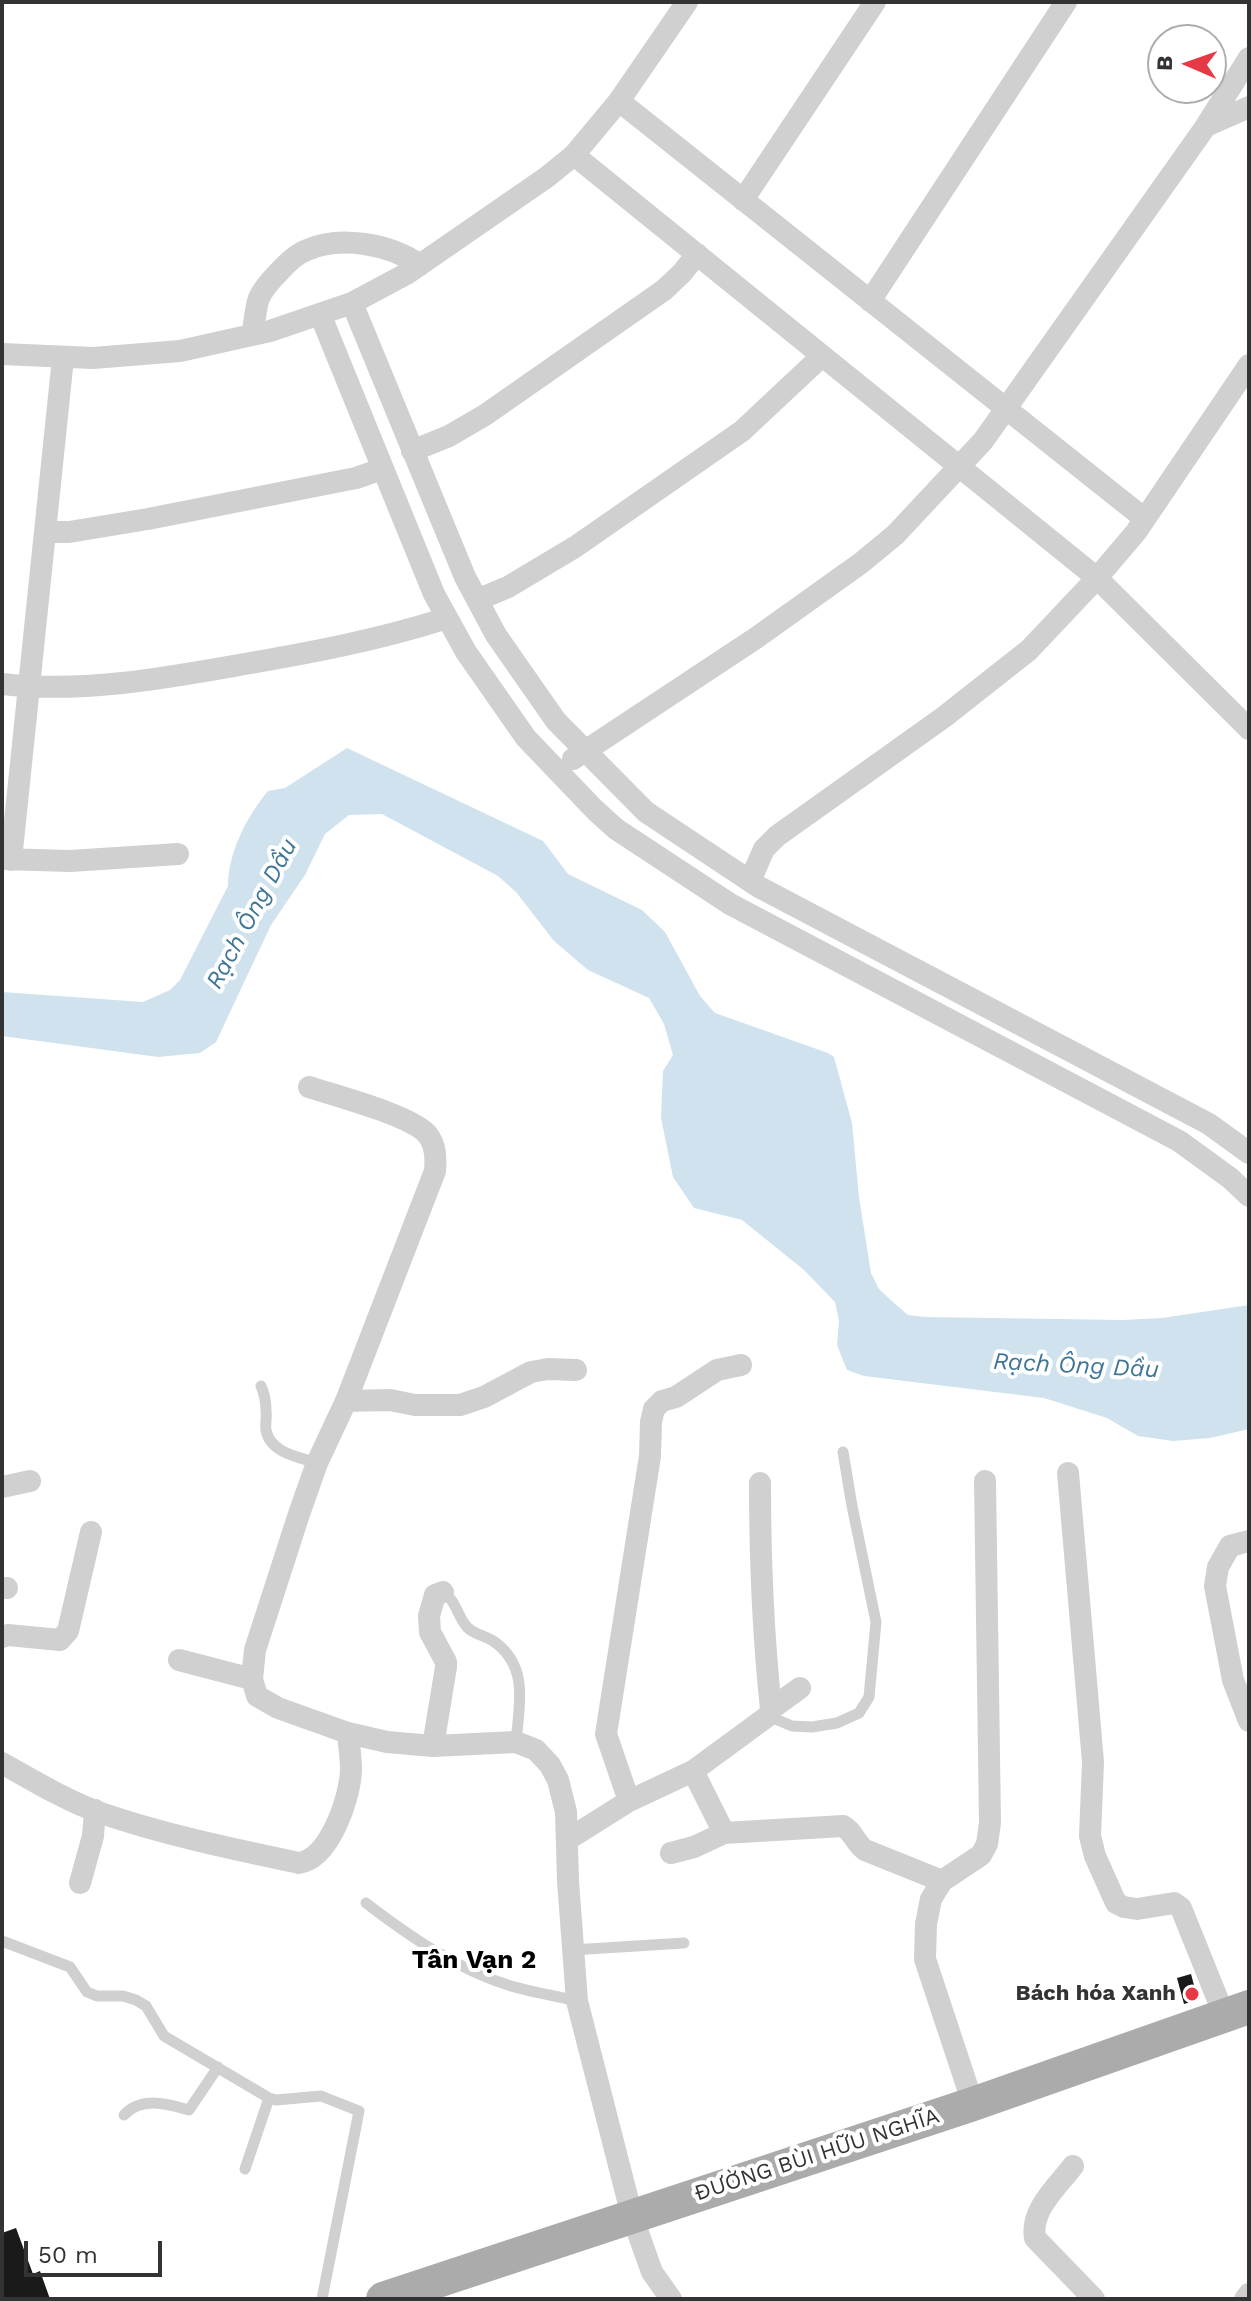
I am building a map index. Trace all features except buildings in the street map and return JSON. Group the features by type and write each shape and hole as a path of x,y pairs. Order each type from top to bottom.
{"main road":[{"name":"ĐƯỜNG BÙI HỮU NGHĨA","path":"383,2299 973,2104 1237,2011"}],"street":[{"path":"2,354 63,358 180,351 252,334 352,303 420,265 574,155 619,101 687,2"},
{"path":"743,200 875,2"},
{"path":"870,301 1066,2"},
{"path":"556,770 756,638 895,535 983,441 1206,126 1249,58"},
{"path":"619,101 1145,519"},
{"path":"1206,126 1249,107"},
{"path":"574,155 1097,578 1249,729"},
{"path":"252,334 259,297 287,263 305,250 331,242 355,244 405,254 420,265"},
{"path":"412,451 449,436 553,368 664,290 697,254"},
{"path":"352,303 412,451 477,600 496,635 551,714 646,812 750,881 1209,1124 1249,1153"},
{"path":"320,314 434,594 466,652 521,731 616,829 730,904 1179,1141 1230,1178 1249,1196"},
{"path":"477,600 522,579 575,547 742,431 822,356"},
{"path":"63,358 29,687 6,860 70,861 178,854"},
{"path":"750,881 764,849 777,836 880,764 1029,650 1097,578 1145,519 1249,365"},
{"path":"45,532 69,532 148,519 356,478 382,469"},
{"path":"2,684 29,687 102,686 141,682 337,647 396,634 447,618"},
{"path":"1121,1111 1132,1084"},
{"path":"309,1087 402,1119 427,1134 436,1153 435,1171 346,1401 317,1463 255,1650 252,1679 257,1696 268,1704 348,1733 387,1742 433,1746 516,1742 536,1750 550,1765 558,1780 566,1812 577,2001 632,2216 652,2272 671,2299"},
{"path":"629,1801 606,1734 650,1456 654,1409 662,1401 676,1397 717,1370 741,1365"},
{"path":"346,1401 390,1400 415,1405 460,1405 484,1397 531,1372 576,1370"},
{"path":"1068,1473 1093,1762 1090,1836 1095,1856 1116,1903 1137,1909 1174,1903 1181,1908 1237,2011"},
{"path":"2,1487 30,1481"},
{"path":"973,2104 925,1959 926,1924 931,1899 942,1881 981,1855 987,1844 990,1823 985,1481"},
{"path":"760,1483 769,1713"},
{"path":"2,1637 60,1640 68,1631 91,1532"},
{"path":"1249,1541 1230,1546 1218,1567 1215,1586 1233,1680 1249,1721"},
{"path":"433,1746 446,1662 430,1632 429,1616 435,1595 443,1592"},
{"path":"179,1660 252,1679"},
{"path":"567,1840 629,1801 693,1771 800,1688"},
{"path":"2,1763 95,1810 197,1840 299,1863 310,1861 324,1848 335,1827 349,1786 348,1733"},
{"path":"693,1771 724,1833"},
{"path":"80,1883 93,1836 95,1810"},
{"path":"671,1853 694,1847 724,1833 843,1826 852,1831 858,1845 865,1850 942,1881"},
{"path":"1073,2166 1034,2220 1035,2238 1094,2299"},
{"path":"1245,2299 1249,2294"}],"lane":[{"path":"261,1386 265,1394 266,1432 271,1441 289,1454 317,1463"},
{"path":"769,1713 792,1726 812,1727 837,1723 859,1713 869,1697 876,1622 843,1452"},
{"path":"443,1592 453,1598 469,1629 494,1641 509,1654 518,1671 521,1688 516,1742"},
{"path":"366,1903 396,1926 465,1966 509,1985 577,2001"},
{"path":"2,1941 70,1967 87,1992 136,2000 146,2006 164,2036 269,2098 321,2096 359,2111 322,2299"},
{"path":"572,1950 684,1943"},
{"path":"124,2115 129,2109 144,2104 166,2103 189,2110 218,2067"},
{"path":"245,2169 269,2098"}],"water":[{"name":"Rạch Ông Dầu","path":"347,748 543,841 568,874 642,910 665,932 700,996 715,1013 834,1057 852,1123 871,1273 879,1289 908,1315 1123,1320 1162,1318 1249,1305 1249,1429 1210,1438 1173,1441 1138,1436 1107,1418 1044,1398 864,1376 847,1370 837,1345 839,1321 835,1302 804,1270 742,1220 694,1208 673,1177 661,1118 663,1071 673,1055 664,1024 649,998 588,970 554,941 516,892 498,876 382,814 349,815 325,834 305,875 271,925 216,1042 200,1053 158,1057 2,1036 2,992 143,1002 170,990 180,980 228,886 235,848 260,801 268,791 285,788"}],"place":[{"name":"Bách hóa Xanh","path":"1192,1994"}],"district":[{"name":"Tân Vạn 2","path":"474,1960"}]}
